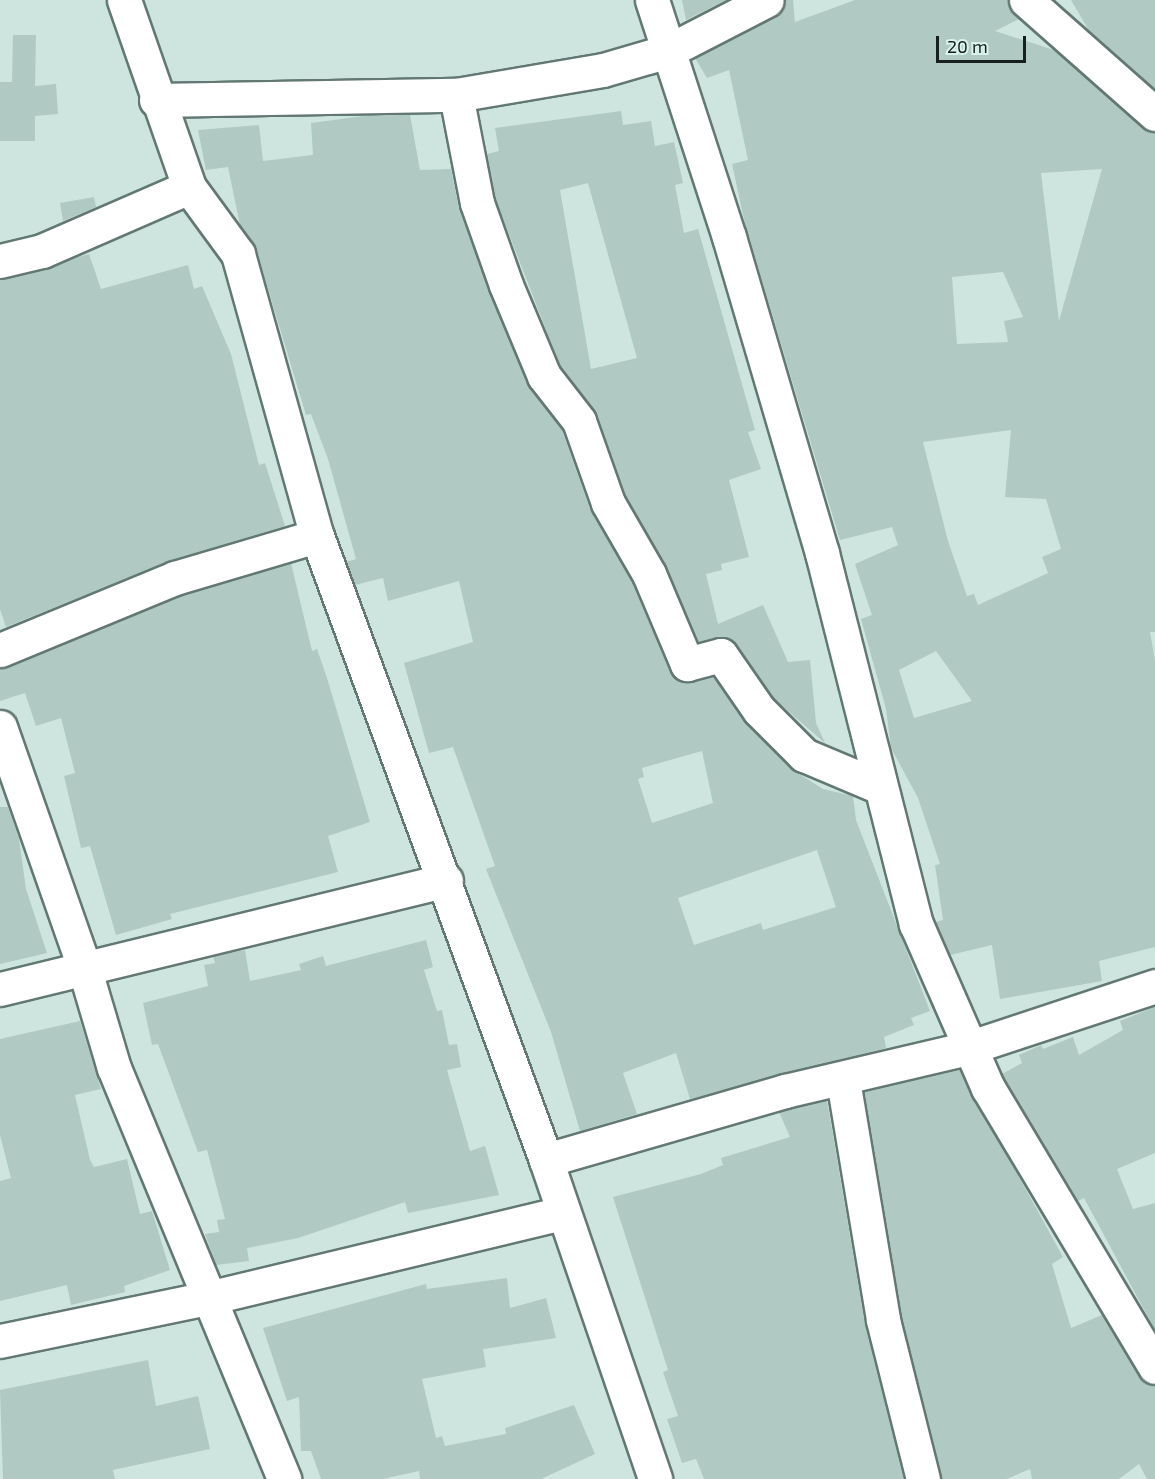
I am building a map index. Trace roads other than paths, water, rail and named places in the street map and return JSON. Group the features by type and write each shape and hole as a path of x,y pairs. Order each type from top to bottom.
{"street":[{"path":"124,0 156,100 189,187 238,254 316,536 446,880 546,1160 655,1479"},
{"path":"652,0 822,553 916,924 968,1048 1101,1284 1155,1367"},
{"path":"156,100 456,95 603,70 668,51 767,0"},
{"path":"1026,0 1155,114"},
{"path":"456,95 477,202 506,285 544,376 579,421 608,503 649,574 687,664 721,655 759,710 804,755 880,787"},
{"path":"0,261 42,251 189,187"},
{"path":"0,650 175,578 316,536"},
{"path":"0,727 84,967 114,1068 284,1479"},
{"path":"0,989 446,880"},
{"path":"546,1160 785,1091 843,1080 968,1048 1155,986"},
{"path":"843,1080 883,1320 923,1479"},
{"path":"0,1341 208,1298 563,1212"}]}
